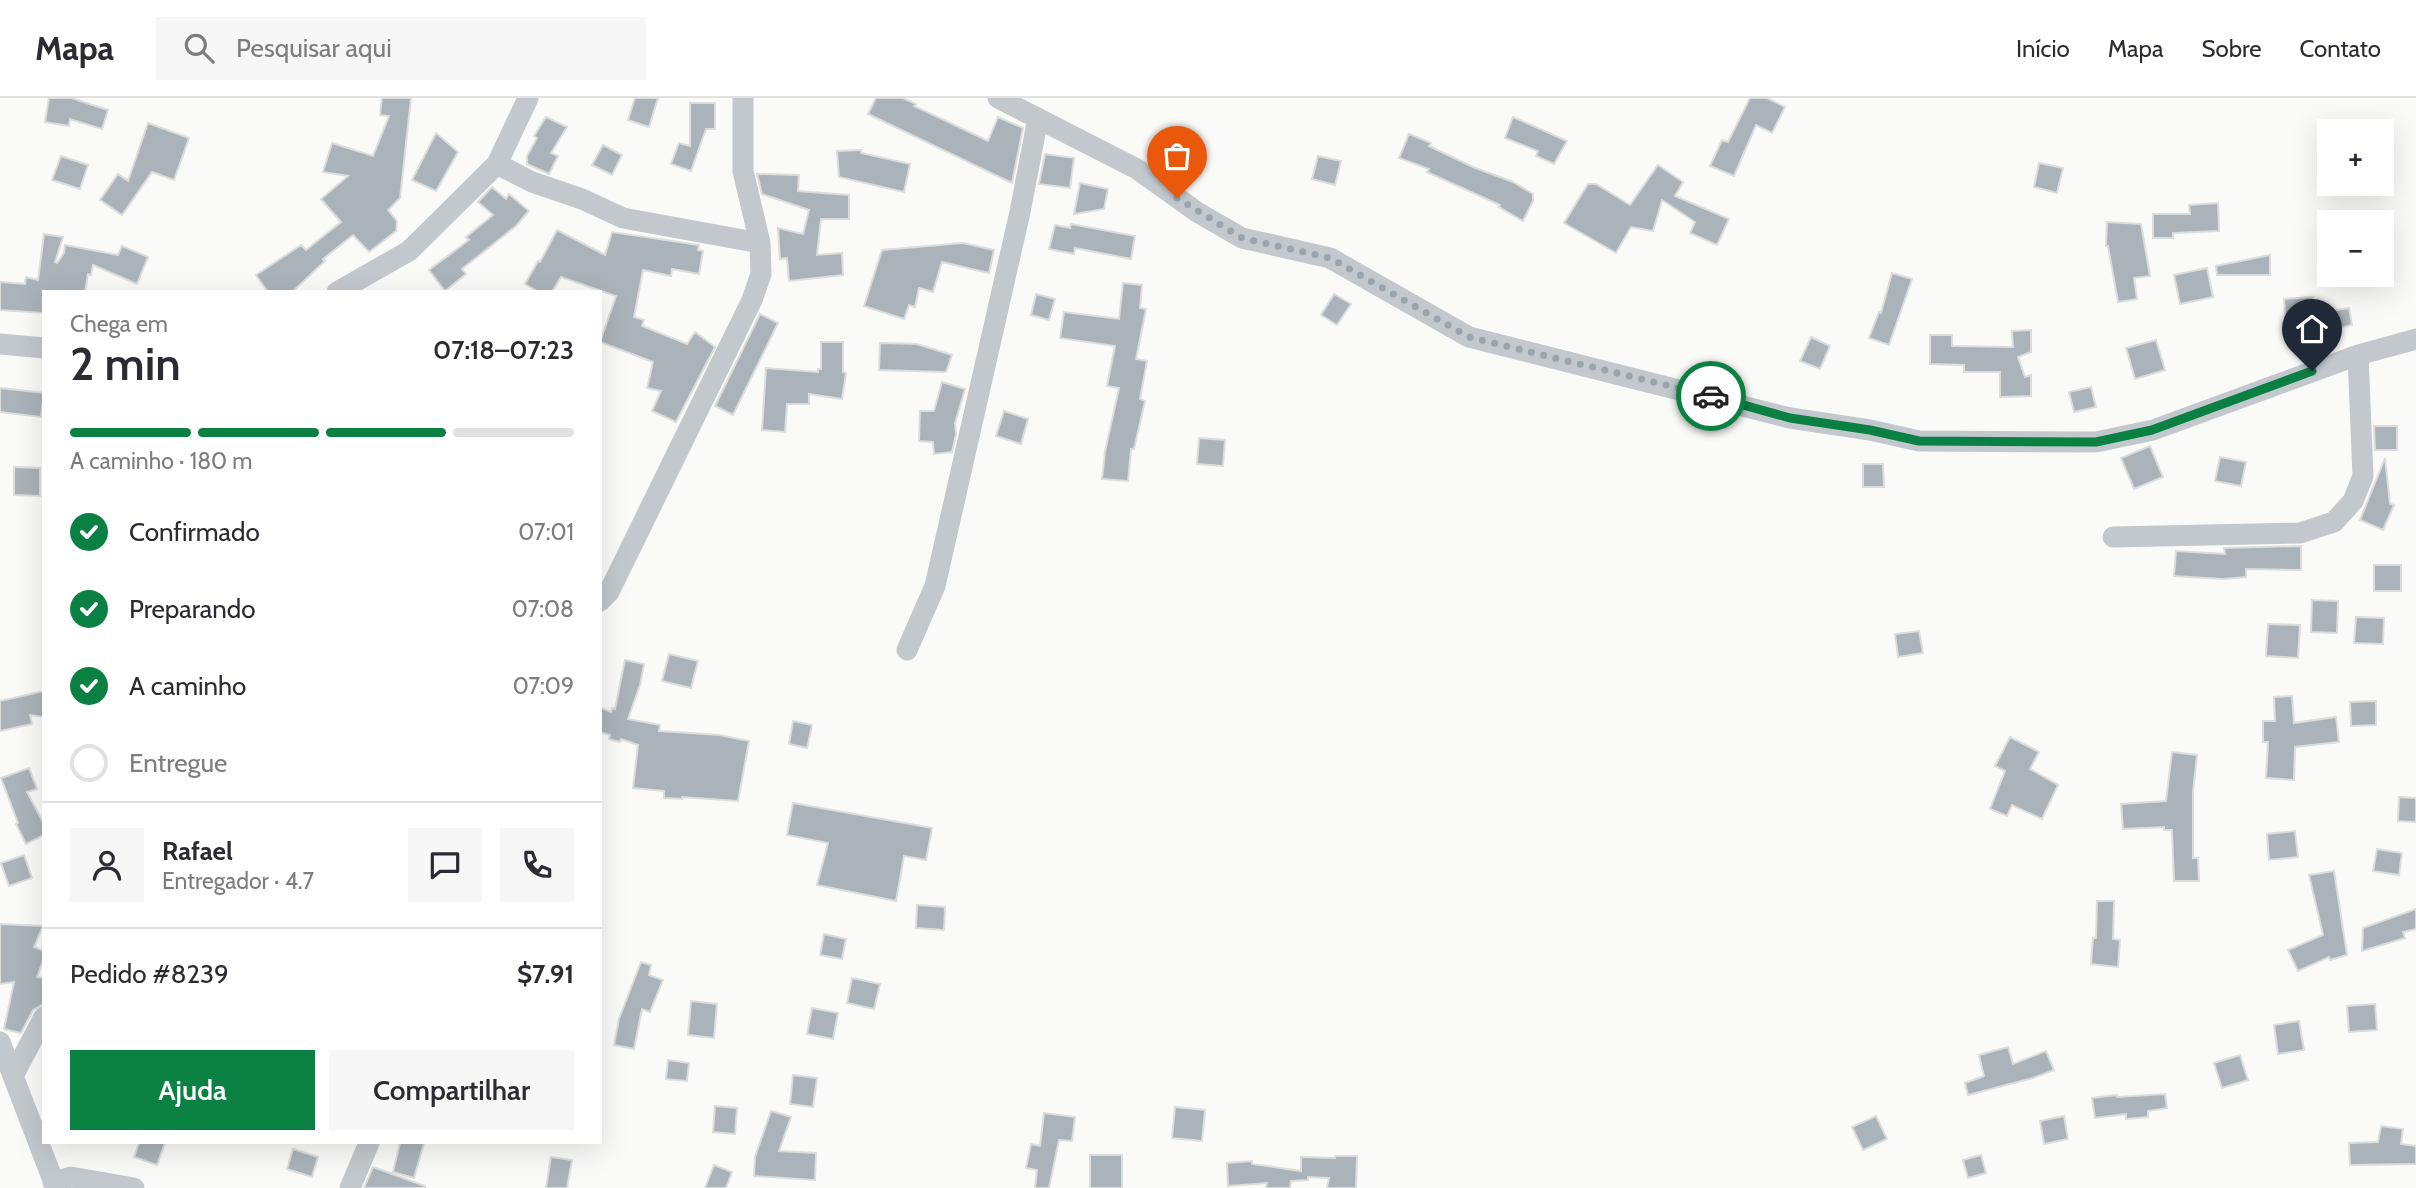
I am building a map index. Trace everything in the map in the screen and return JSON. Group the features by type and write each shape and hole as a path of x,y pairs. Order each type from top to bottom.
{"street":[{"path":"341,290 409,251 497,164 528,98"},
{"path":"602,599 609,593 751,300 761,274 760,243 743,171 743,98"},
{"path":"998,98 1137,169 1197,212 1242,238 1330,258 1469,337 1790,418 1870,430 1919,441 2096,442 2152,430 2358,355 2416,339"},
{"path":"907,650 935,586 1020,212 1038,118"},
{"path":"497,164 531,182 582,199 623,218 760,243"},
{"path":"0,344 42,348"},
{"path":"2113,537 2300,533 2334,522 2353,501 2362,476 2358,355"},
{"path":"13,1076 42,1021"},
{"path":"0,1042 54,1185 71,1177 134,1188"},
{"path":"350,1188 369,1144"}],"building":[{"path":"49,98 71,98 108,110 102,129 70,119 69,126 45,122"},
{"path":"382,98 411,98 400,198 388,210 397,221 396,231 369,252 353,235 323,259 325,261 294,290 267,290 256,275 301,245 306,250 341,222 321,199 348,176 323,172 332,143 373,156 389,116 380,115"},
{"path":"635,98 658,98 649,127 628,120"},
{"path":"876,98 903,98 916,104 914,106 988,141 998,117 1023,128 1012,183 868,114"},
{"path":"1750,98 1767,98 1785,107 1772,133 1756,125 1734,176 1710,166 1722,140 1728,142"},
{"path":"690,103 715,103 715,129 706,129 691,171 671,164 679,143 690,146"},
{"path":"546,117 567,127 551,153 558,156 549,174 527,164 527,156 537,138 534,136"},
{"path":"1513,117 1567,141 1554,164 1536,156 1538,151 1505,138"},
{"path":"148,123 189,138 174,180 152,172 122,215 100,200 118,174 128,181"},
{"path":"436,133 458,152 436,191 412,180"},
{"path":"1409,134 1533,194 1533,201 1523,221 1499,207 1500,205 1427,172 1429,169 1399,158"},
{"path":"603,145 622,155 612,175 592,165"},
{"path":"861,150 861,153 910,164 904,192 839,177 837,151"},
{"path":"1045,154 1074,158 1070,188 1039,184"},
{"path":"61,156 88,165 80,189 52,180"},
{"path":"1318,156 1341,161 1335,185 1312,179"},
{"path":"2039,163 2063,168 2057,193 2034,187"},
{"path":"1658,165 1683,182 1675,196 1729,219 1717,245 1690,233 1695,222 1662,200 1653,231 1631,227 1616,253 1564,223 1588,184 1596,184 1630,205"},
{"path":"757,174 799,175 798,191 849,195 849,219 821,219 817,255 842,253 843,275 789,281 787,258 780,259 778,228 803,234 809,210 762,194"},
{"path":"1080,183 1108,189 1104,209 1074,214"},
{"path":"492,187 506,199 509,194 529,211 516,226 462,269 466,274 444,290 429,270 469,240 466,237 493,215 478,202"},
{"path":"2218,203 2219,231 2173,233 2173,238 2153,238 2153,214 2190,214 2189,205"},
{"path":"2107,222 2141,224 2150,276 2134,278 2137,299 2118,302 2106,246"},
{"path":"1071,224 1135,236 1131,259 1075,248 1074,254 1049,249 1055,225 1070,228"},
{"path":"557,230 605,255 612,232 699,245 698,250 703,251 699,274 672,269 671,276 643,270 634,317 644,320 642,326 687,344 695,332 715,347 676,422 652,411 661,391 647,388 653,362 602,343 616,296 561,277 553,290 536,290 525,284 538,261 540,262"},
{"path":"44,234 63,237 55,262 57,263 64,253 65,245 118,255 122,246 148,257 137,284 93,265 91,275 88,274 85,290 42,290 42,313 0,310 0,282 25,284 26,277 38,280"},
{"path":"963,243 994,250 989,273 942,262 933,292 919,288 915,307 909,305 904,319 864,306 882,250"},
{"path":"2270,255 2270,275 2217,275 2216,266"},
{"path":"2207,268 2213,297 2180,304 2174,275"},
{"path":"1892,273 1912,279 1889,345 1869,338 1879,312 1881,313"},
{"path":"1123,283 1142,285 1140,308 1146,309 1136,359 1147,361 1140,399 1145,401 1134,449 1131,449 1128,481 1102,479 1119,388 1107,386 1115,346 1060,338 1064,312 1119,319"},
{"path":"1036,294 1055,299 1049,320 1031,315"},
{"path":"1334,294 1351,304 1337,325 1321,315"},
{"path":"2313,297 2315,326 2286,328 2284,299"},
{"path":"2349,308 2352,325 2330,330 2327,312"},
{"path":"760,314 778,323 733,415 715,406"},
{"path":"2031,330 2031,352 2018,357 2025,377 2031,375 2031,396 2000,397 2000,372 1964,372 1964,365 1930,364 1930,335 1952,335 1952,346 2013,347 2012,331"},
{"path":"1811,337 1830,346 1820,369 1800,361"},
{"path":"2156,340 2165,370 2135,379 2126,348"},
{"path":"821,342 843,342 843,372 846,373 842,399 809,394 809,404 787,404 785,432 762,430 766,368 818,372 818,369 821,369"},
{"path":"880,343 917,344 952,355 946,372 879,370"},
{"path":"942,382 965,389 955,423 956,434 952,452 934,454 933,442 919,441 920,411 934,411"},
{"path":"2091,387 2096,407 2074,412 2069,392"},
{"path":"0,388 42,393 41,417 0,412"},
{"path":"1004,411 1028,419 1021,444 996,436"},
{"path":"2374,426 2397,426 2397,450 2375,450"},
{"path":"1199,438 1225,440 1223,466 1197,464"},
{"path":"2150,446 2163,477 2134,489 2121,458"},
{"path":"2220,457 2246,462 2241,486 2215,481"},
{"path":"2385,458 2390,504 2394,505 2383,530 2360,520"},
{"path":"1863,464 1883,464 1884,487 1863,487"},
{"path":"14,467 40,468 40,496 14,495"},
{"path":"2301,546 2301,570 2246,569 2246,577 2223,579 2174,576 2176,551 2225,554 2224,548"},
{"path":"2374,565 2401,565 2401,591 2374,591"},
{"path":"2312,600 2338,601 2337,633 2311,632"},
{"path":"2356,617 2384,618 2383,644 2354,643"},
{"path":"2268,624 2300,625 2298,658 2266,656"},
{"path":"1919,631 1923,653 1898,657 1895,634"},
{"path":"669,654 698,661 691,688 662,681"},
{"path":"625,660 644,664 628,719 660,725 659,731 719,735 749,741 738,801 664,798 664,791 633,788 638,745 621,739 620,742 609,739 610,735 602,733 602,708 611,712 612,708 615,709"},
{"path":"42,691 42,717 30,715 32,724 0,731 0,701"},
{"path":"2292,696 2294,723 2336,717 2339,742 2295,747 2294,780 2266,778 2268,742 2263,742 2263,721 2275,721 2274,697"},
{"path":"2376,701 2376,725 2351,726 2350,702"},
{"path":"793,721 812,725 807,748 789,744"},
{"path":"2010,737 2039,752 2030,769 2058,785 2042,819 2012,805 2007,816 1990,809 2005,771 1995,766"},
{"path":"2172,752 2197,755 2193,792 2193,858 2198,858 2199,881 2174,881 2172,830 2164,830 2164,827 2123,829 2121,804 2166,801"},
{"path":"29,768 37,789 27,792 42,820 42,836 26,844 16,824 18,823 1,778"},
{"path":"2399,797 2416,798 2416,822 2398,821"},
{"path":"793,803 932,828 926,860 904,856 896,901 817,885 828,843 787,835"},
{"path":"2295,831 2298,857 2269,860 2267,834"},
{"path":"2377,849 2402,853 2399,875 2373,871"},
{"path":"24,855 32,878 9,886 1,863"},
{"path":"2334,871 2347,955 2330,960 2329,957 2298,971 2288,950 2323,935 2309,875"},
{"path":"2097,901 2114,901 2113,939 2120,940 2118,967 2091,964 2093,938 2096,938"},
{"path":"917,905 945,907 944,930 916,928"},
{"path":"2416,909 2416,929 2403,932 2405,938 2362,951 2363,928"},
{"path":"0,924 42,926 34,947 42,950 42,963 37,977 42,978 42,1005 33,1010 21,1033 4,1029 14,982 0,984"},
{"path":"824,934 846,939 842,959 820,955"},
{"path":"641,962 651,965 649,975 663,980 650,1012 642,1009 634,1049 614,1045 619,1019"},
{"path":"852,978 880,984 874,1009 847,1003"},
{"path":"691,1001 717,1004 714,1038 688,1035"},
{"path":"2375,1004 2377,1030 2349,1032 2347,1006"},
{"path":"812,1008 838,1013 833,1039 807,1034"},
{"path":"2299,1021 2304,1050 2278,1054 2274,1025"},
{"path":"2008,1047 2013,1064 2046,1051 2054,1070 1968,1095 1965,1083 1984,1076 1979,1055"},
{"path":"2240,1055 2248,1080 2222,1088 2214,1063"},
{"path":"668,1060 689,1063 687,1081 666,1079"},
{"path":"793,1075 817,1078 813,1107 790,1104"},
{"path":"2165,1094 2167,1108 2148,1111 2148,1117 2126,1119 2126,1114 2095,1118 2092,1098"},
{"path":"715,1106 737,1108 735,1134 713,1132"},
{"path":"1175,1107 1205,1110 1202,1141 1172,1138"},
{"path":"771,1111 791,1117 779,1151 816,1153 815,1180 754,1176 755,1157"},
{"path":"1044,1113 1075,1117 1072,1141 1059,1140 1049,1188 1035,1188 1037,1170 1026,1168 1031,1144 1040,1146"},
{"path":"1876,1116 1887,1139 1863,1150 1852,1127"},
{"path":"2064,1116 2068,1139 2044,1144 2040,1121"},
{"path":"2381,1126 2403,1129 2401,1144 2416,1146 2416,1164 2350,1165 2349,1143 2378,1142"},
{"path":"139,1144 165,1144 157,1165 134,1157"},
{"path":"400,1144 424,1144 414,1178 393,1172"},
{"path":"293,1149 318,1157 312,1177 287,1169"},
{"path":"1090,1155 1122,1155 1122,1188 1090,1188"},
{"path":"1981,1155 1986,1173 1968,1178 1963,1160"},
{"path":"1357,1156 1356,1188 1327,1188 1329,1178 1308,1177 1308,1180 1291,1181 1290,1188 1266,1188 1267,1183 1228,1186 1227,1163 1252,1161 1252,1164 1301,1171 1301,1157"},
{"path":"551,1157 572,1160 567,1188 546,1188"},
{"path":"714,1165 732,1172 726,1188 705,1188"},
{"path":"373,1167 425,1186 425,1188 364,1188"}],"way so far":[{"path":"1177,198 1242,238 1330,258 1469,337 1711,396"}],"route":[{"path":"1711,396 1790,418 1870,430 1919,441 2096,442 2152,430 2312,371"}]}
